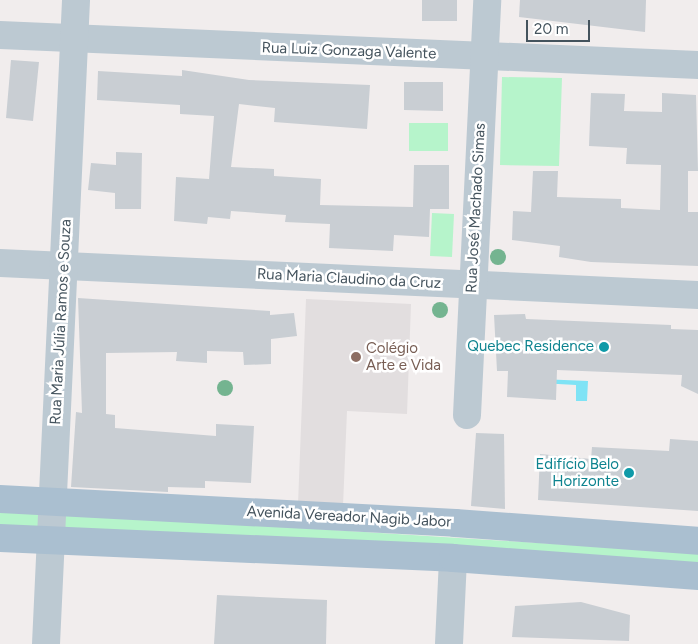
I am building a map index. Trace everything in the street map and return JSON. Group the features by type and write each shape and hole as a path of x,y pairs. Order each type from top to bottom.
{"main road":[{"name":"Avenida Vereador Nagib Jabor","path":"0,499 53,500 455,523 698,541"},
{"path":"453,558 455,523"},
{"path":"0,538 51,542 453,558 698,576"}],"street":[{"name":"Rua Maria Júlia Ramos e Souza","path":"46,644 76,0"},
{"name":"Rua José Machado Simas","path":"467,415 486,0"},
{"name":"Rua Luiz Gonzaga Valente","path":"0,35 74,40 698,65"},
{"name":"Rua Maria Claudino da Cruz","path":"0,263 698,295"},
{"path":"449,644 453,558"}],"shaded area":[{"name":"Colégio Arte e Vida","path":"306,299 411,304 407,414 347,411 343,506 298,504"}],"green space":[{"path":"502,77 562,78 559,166 500,165"},
{"path":"409,123 448,123 448,151 409,151"},
{"path":"432,213 454,214 452,257 430,256"},
{"path":"0,509 698,553 698,566 0,526"}],"water":[{"path":"540,379 588,381 587,401 576,401 576,385 540,383"}],"building":[{"path":"422,0 457,0 457,21 422,21"},
{"path":"520,0 646,0 645,32 519,17"},
{"path":"11,60 39,62 33,121 6,118"},
{"path":"182,70 249,80 370,85 367,129 274,122 275,108 239,104 231,167 274,169 274,176 321,179 320,205 413,207 414,165 449,165 449,209 430,209 429,237 394,235 393,251 329,248 330,224 285,222 286,215 231,211 230,219 208,217 207,224 174,221 176,177 209,179 214,116 180,114 180,105 97,100 98,71 182,76"},
{"path":"404,82 443,82 443,111 404,110"},
{"path":"591,93 625,94 624,111 662,112 662,93 696,95 698,171 688,171 688,212 698,212 698,266 591,262 559,257 560,246 512,240 513,211 531,212 533,171 558,171 557,197 621,199 621,208 660,210 661,165 626,164 627,148 589,146"},
{"path":"116,152 142,153 141,209 115,209 115,193 88,190 91,163 116,165"},
{"path":"78,298 270,311 270,315 294,313 297,336 271,339 271,364 244,365 243,352 207,351 207,363 176,361 177,352 106,353 106,414 115,415 115,428 216,436 216,424 254,426 251,483 205,481 205,488 168,487 168,492 71,487 76,412 82,413"},
{"path":"525,314 526,319 671,325 671,329 698,330 698,394 681,386 682,375 557,370 556,400 507,397 508,371 497,371 494,315"},
{"path":"476,433 504,434 505,509 471,506"},
{"path":"670,439 698,441 698,511 538,500 540,454 591,459 592,447 669,451"},
{"path":"217,595 327,600 326,644 214,644"},
{"path":"581,602 630,615 629,641 512,637 515,606"}],"place":[{"name":"Quebec Residence","path":"604,347"},
{"name":"Colégio Arte e Vida","path":"356,357"},
{"name":"Edifício Belo Horizonte","path":"629,473"}]}
